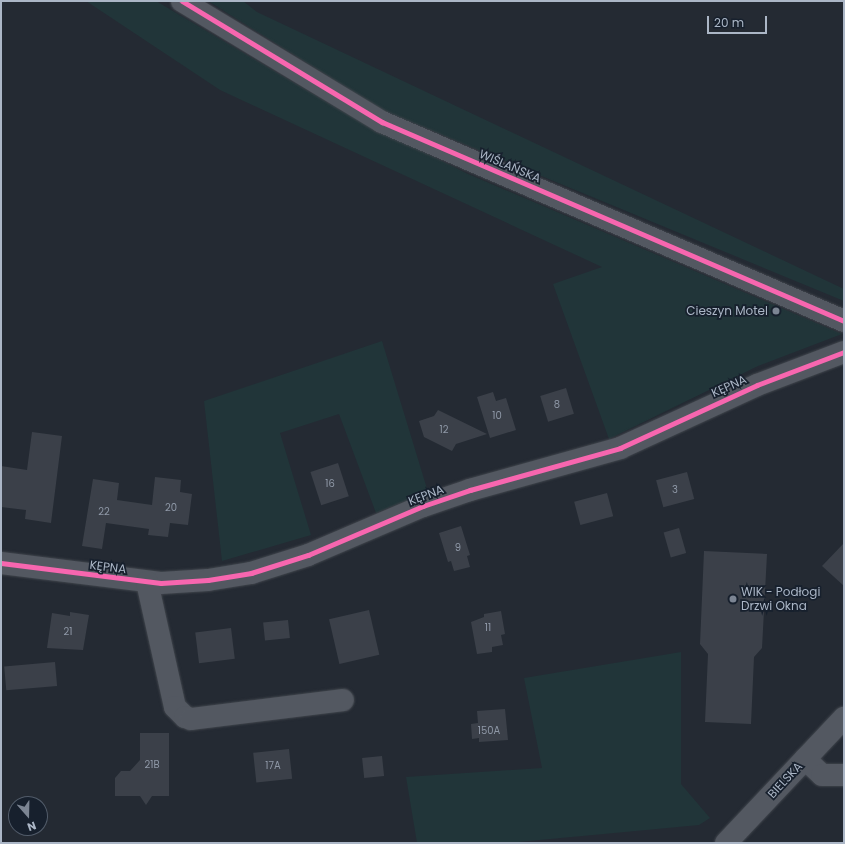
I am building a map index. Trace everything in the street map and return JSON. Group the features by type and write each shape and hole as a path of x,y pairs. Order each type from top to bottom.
{"street":[{"name":"WIŚLAŃSKA","path":"182,1 382,122 844,321"},
{"name":"KĘPNA","path":"1,563 147,582 208,580 251,572 308,555 423,506 470,490 620,448 757,385 844,352"},
{"path":"147,582 176,707 185,717 191,719 343,700"},
{"name":"BIELSKA","path":"726,843 844,718"},
{"path":"805,759 822,775 844,774"}],"green space":[{"path":"86,1 156,1 340,110 468,174 842,334 758,366 609,439 553,284 602,267 220,90"},
{"path":"208,1 243,1 257,12 844,289 844,301 384,111"},
{"path":"382,341 428,492 376,513 339,414 280,433 311,535 222,561 204,401"},
{"path":"681,652 681,784 710,818 699,825 508,843 417,843 406,777 542,768 524,678"}],"building":[{"path":"566,388 574,414 548,422 540,396"},
{"path":"493,392 496,401 506,398 516,430 490,438 477,397"},
{"path":"438,410 487,434 456,444 452,451 424,437 419,421 434,416"},
{"path":"32,432 62,436 51,523 25,519 26,510 1,507 1,466 27,470"},
{"path":"338,463 349,496 321,505 310,472"},
{"path":"687,472 694,499 663,507 656,480"},
{"path":"155,477 181,480 180,492 192,494 188,525 170,523 168,537 148,535 149,529 106,523 102,549 82,546 93,479 119,483 117,500 152,505"},
{"path":"607,493 613,516 580,525 574,502"},
{"path":"461,526 470,555 467,556 470,567 454,571 451,561 448,562 439,533"},
{"path":"679,528 686,553 671,557 664,532"},
{"path":"844,543 844,586 822,566"},
{"name":"WIK - Podłogi Drzwi Okna","path":"704,551 767,554 762,648 754,657 751,724 705,722 708,654 700,644"},
{"path":"369,610 379,655 339,664 329,619"},
{"path":"501,611 505,634 501,635 503,645 492,647 492,652 477,654 471,622 484,617 484,614"},
{"path":"70,612 89,615 83,650 47,648 52,613 70,616"},
{"path":"288,620 290,638 265,641 263,623"},
{"path":"231,628 235,659 199,663 195,632"},
{"path":"55,662 57,686 6,690 4,666"},
{"path":"505,709 508,740 479,742 479,738 472,739 471,724 478,723 477,711"},
{"path":"140,733 169,733 169,796 152,796 146,805 140,796 115,796 115,778 121,771 130,771 140,760"},
{"path":"289,749 292,779 256,783 253,753"},
{"path":"382,756 384,776 364,778 362,758"}],"cycle path":[{"path":"182,1 382,122 844,321"},
{"path":"1,563 161,583 208,580 251,573 308,555 423,506 470,490 620,448 757,385 844,352"}],"place":[{"name":"Cieszyn Motel","path":"776,311"},
{"name":"WIK - Podłogi Drzwi Okna","path":"733,599"}]}
